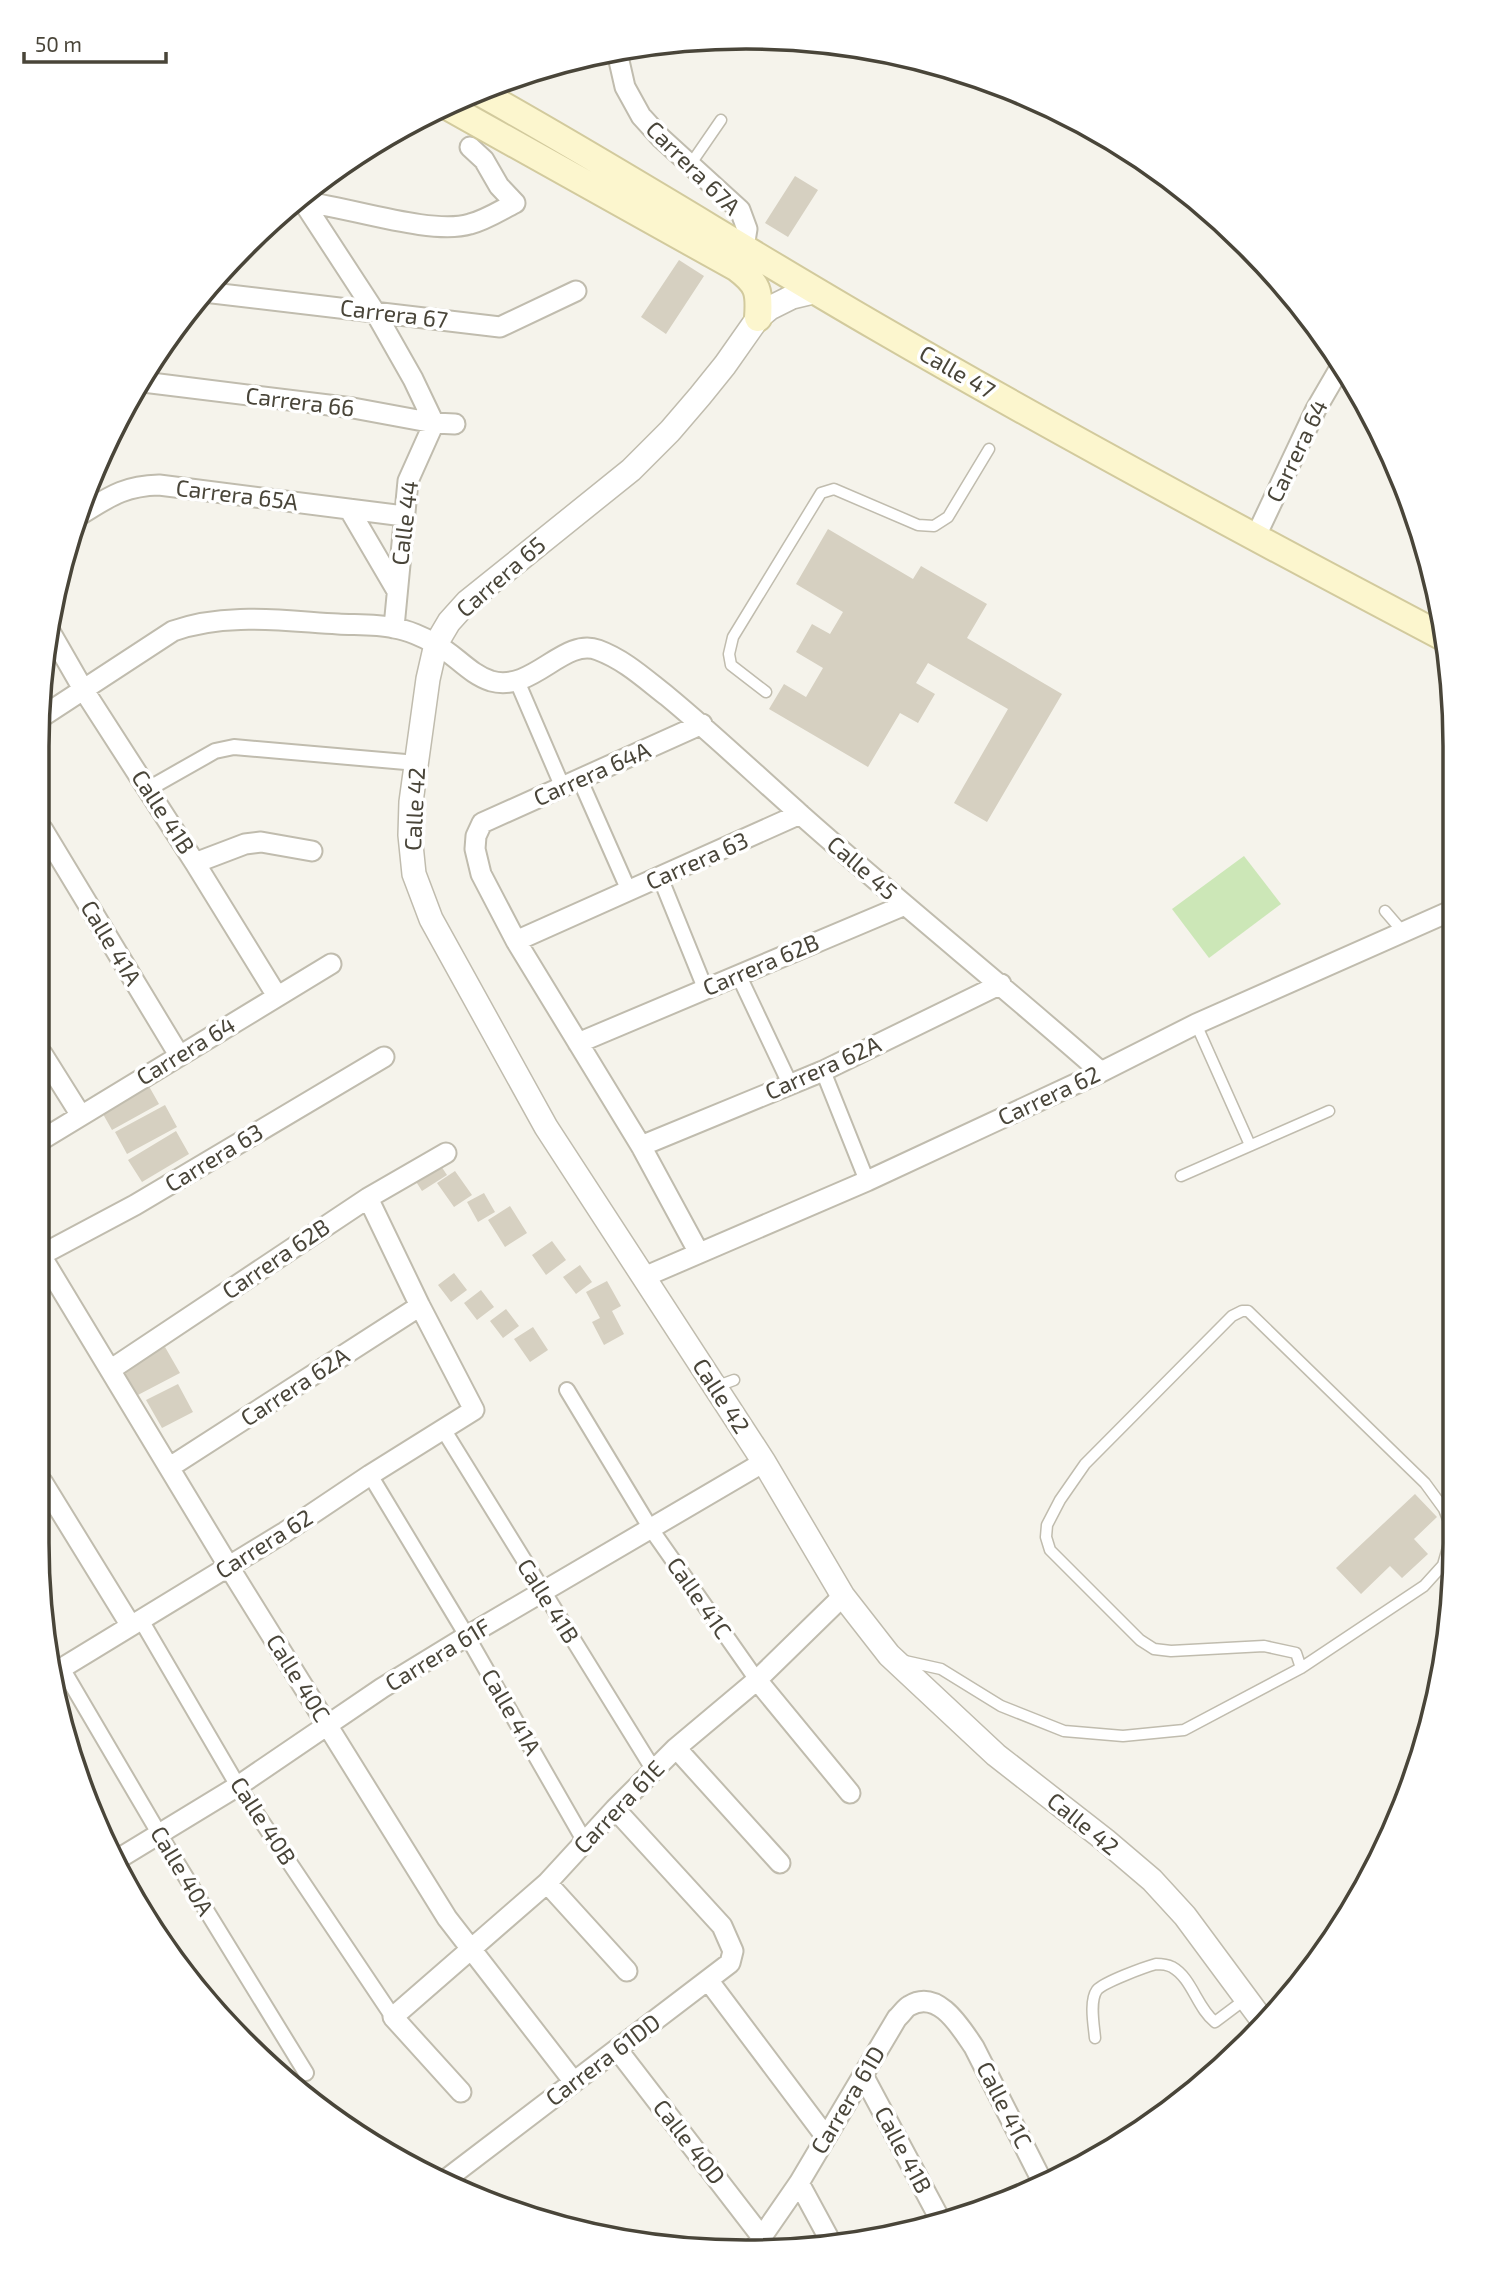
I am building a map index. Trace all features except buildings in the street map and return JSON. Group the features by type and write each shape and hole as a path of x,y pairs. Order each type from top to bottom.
{"main road":[{"name":"Calle 47","path":"489,98 1015,406 1255,538 1433,632"},
{"path":"458,112 737,268 756,285 758,318"}],"street":[{"name":"Carrera 67A","path":"619,61 625,87 641,116 740,210 747,229 744,247"},
{"path":"312,201 433,226 458,227 472,224 515,203 499,186 484,160 470,147"},
{"path":"305,207 374,312 413,379 434,423"},
{"name":"Carrera 67","path":"216,293 500,327 576,291"},
{"name":"Carrera 65","path":"436,644 449,622 467,602 631,470 670,431 725,365 758,318 770,308 792,297 817,291"},
{"name":"Carrera 64","path":"1255,538 1316,409 1336,375"},
{"name":"Carrera 66","path":"151,383 353,408 434,423 455,424"},
{"name":"Calle 44","path":"394,628 408,481 434,423"},
{"name":"Carrera 65A","path":"91,508 136,485 159,485 404,516"},
{"path":"349,509 397,591"},
{"path":"50,711 115,671 155,641 190,625 222,620 257,620 394,628 436,644 467,669 488,680 504,683 517,681 629,891"},
{"name":"Calle 41B","path":"57,643 277,996"},
{"name":"Calle 42","path":"436,644 428,679 411,802 410,835 414,874 431,919 547,1127 644,1277 725,1384 764,1461 844,1596 889,1655 996,1755 1105,1840 1152,1881 1185,1916 1259,2015"},
{"name":"Calle 45","path":"517,681 551,664 567,652 582,648 595,648 624,662 702,724 800,814 1101,1072"},
{"name":"Carrera 64A","path":"516,941 481,874 475,836 482,822 702,724"},
{"path":"148,789 215,751 234,747 417,763"},
{"name":"Carrera 63","path":"516,941 800,814"},
{"name":"Calle 41A","path":"49,840 179,1055"},
{"path":"195,863 245,844 261,842 312,851"},
{"path":"660,877 705,988"},
{"name":"Carrera 62B","path":"578,1043 905,905"},
{"name":"Carrera 62","path":"644,1277 867,1181 1101,1072 1196,1024 1443,915"},
{"path":"516,941 641,1146 699,1253"},
{"name":"Carrera 64","path":"49,1135 331,964"},
{"path":"738,974 790,1084"},
{"name":"Carrera 62A","path":"641,1146 823,1071 1001,984"},
{"name":"Carrera 63","path":"49,1254 384,1057"},
{"path":"49,1065 80,1114"},
{"path":"823,1071 867,1181"},
{"name":"Carrera 62B","path":"110,1370 368,1198 446,1153"},
{"path":"368,1198 420,1306"},
{"name":"Calle 40C","path":"49,1267 229,1567 447,1918 574,2081"},
{"name":"Carrera 62","path":"60,1667 229,1567 474,1410 420,1306"},
{"name":"Carrera 62A","path":"170,1467 420,1306"},
{"name":"Calle 41C","path":"567,1390 651,1529 757,1680 850,1793"},
{"name":"Calle 41B","path":"443,1429 655,1772"},
{"name":"Carrera 61F","path":"123,1856 238,1786 467,1636 764,1461"},
{"name":"Calle 41A","path":"370,1475 467,1636 585,1842"},
{"name":"Calle 40B","path":"49,1492 136,1623 238,1786 393,2017"},
{"name":"Carrera 61E","path":"393,2017 547,1882 676,1748 757,1680 844,1596"},
{"name":"Calle 40A","path":"62,1678 306,2073"},
{"path":"676,1748 780,1863"},
{"name":"Carrera 61DD","path":"452,2175 730,1963 733,1951 722,1926 615,1809"},
{"path":"547,1882 627,1971"},
{"path":"708,1980 826,2137"},
{"name":"Carrera 61D","path":"759,2240 799,2182 897,2018 910,2005 926,2002 943,2007 963,2031"},
{"path":"393,2017 461,2092"},
{"name":"Calle 41C","path":"963,2031 975,2047 1039,2175"},
{"name":"Calle 40D","path":"617,2049 755,2240"},
{"name":"Calle 41B","path":"864,2077 937,2213"},
{"path":"799,2182 827,2235"}],"lane":[{"path":"690,164 721,120"},
{"path":"766,692 731,665 729,654 733,637 821,493 834,489 918,525 934,526 948,517 989,449"},
{"path":"1385,911 1405,933"},
{"path":"1196,1024 1251,1145"},
{"path":"1181,1176 1329,1111"},
{"path":"1301,1668 1296,1654 1264,1646 1171,1651 1154,1648 1140,1640 1050,1550 1046,1537 1047,1525 1060,1500 1085,1464 1232,1316 1248,1311 1425,1483 1443,1508"},
{"path":"889,1655 941,1669 1001,1706 1064,1731 1124,1736 1184,1730 1301,1668 1424,1586 1443,1565"},
{"path":"1095,2038 1093,2002 1096,1991 1107,1983 1159,1964 1172,1967 1181,1975 1208,2017 1215,2022 1247,1998"}],"green space":[{"path":"1244,856 1281,904 1209,958 1172,909"}]}
